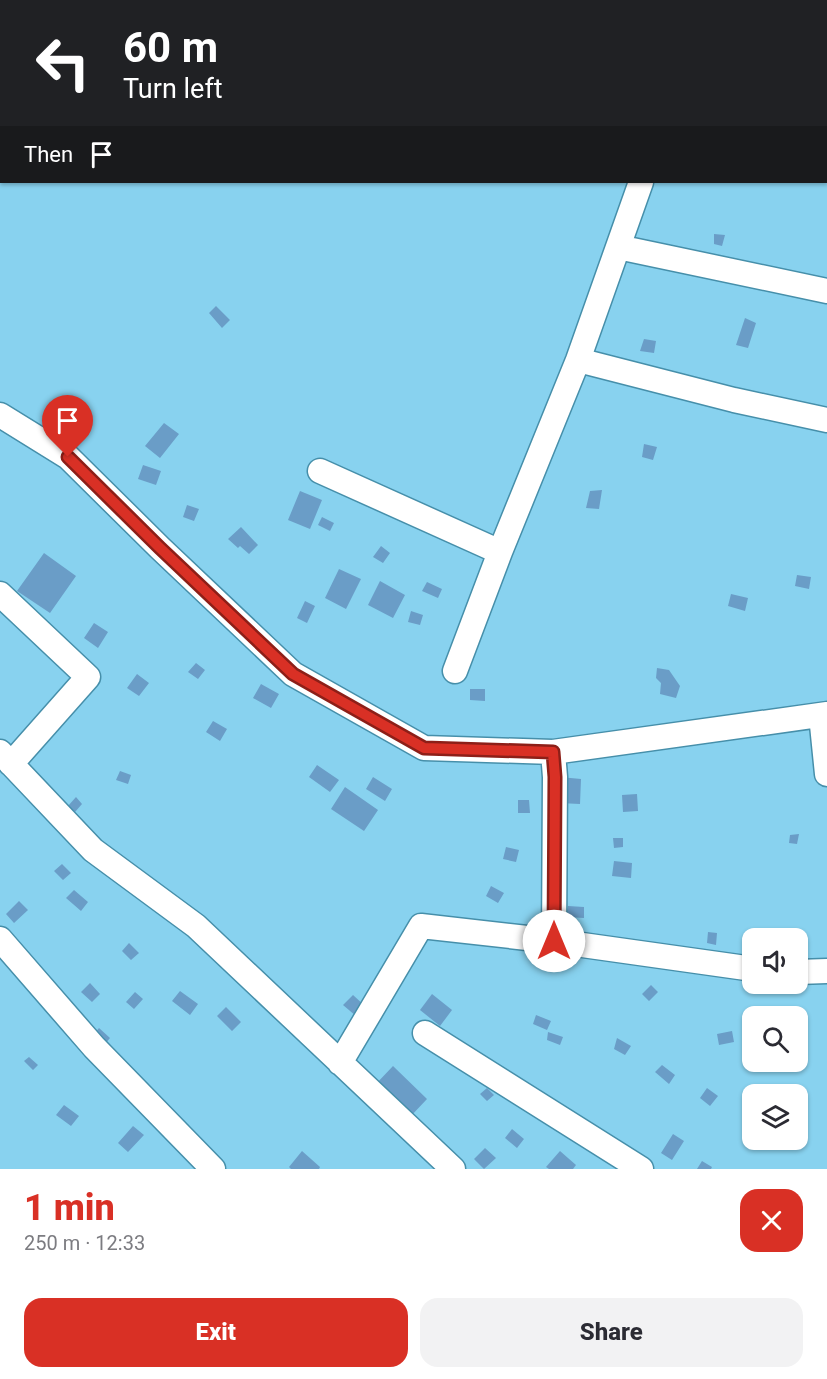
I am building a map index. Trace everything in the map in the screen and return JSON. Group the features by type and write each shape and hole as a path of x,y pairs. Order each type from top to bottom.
{"street":[{"path":"455,671 500,552 578,360 641,183"},
{"path":"618,247 827,291"},
{"path":"578,360 734,400 827,420"},
{"path":"0,415 68,457 293,674 424,748 553,752 824,714 827,774"},
{"path":"320,471 500,552"},
{"path":"0,594 88,677 5,758 93,850 196,926 453,1169"},
{"path":"553,752 555,777 554,941"},
{"path":"340,1063 421,926 554,941 742,967"},
{"path":"0,939 94,1047 213,1169"},
{"path":"808,972 827,971"},
{"path":"425,1033 641,1169"}],"building":[{"path":"714,234 725,235 722,246 714,244"},
{"path":"216,306 230,320 222,328 209,313"},
{"path":"745,318 756,323 748,348 736,345"},
{"path":"644,339 656,341 654,353 640,351"},
{"path":"164,423 179,434 160,458 145,446"},
{"path":"644,444 657,447 653,460 642,457"},
{"path":"143,465 161,471 156,485 138,479"},
{"path":"602,490 599,509 586,508 590,491"},
{"path":"300,491 322,500 310,529 288,520"},
{"path":"187,505 199,509 194,521 183,517"},
{"path":"322,517 334,523 330,531 318,525"},
{"path":"241,527 258,545 249,554 228,539"},
{"path":"381,546 390,553 383,563 373,557"},
{"path":"44,553 76,576 50,613 17,591"},
{"path":"339,569 361,579 346,609 325,598"},
{"path":"797,575 811,577 809,589 795,586"},
{"path":"380,581 405,595 393,618 368,605"},
{"path":"427,582 442,589 438,598 422,591"},
{"path":"731,594 748,598 745,611 728,606"},
{"path":"305,601 315,606 307,623 297,618"},
{"path":"411,611 423,615 420,625 408,622"},
{"path":"94,623 108,632 98,648 84,638"},
{"path":"196,663 205,670 198,679 188,672"},
{"path":"657,668 669,670 680,686 676,698 660,694 661,683 656,678"},
{"path":"137,674 149,683 139,696 127,688"},
{"path":"261,684 279,694 271,708 253,698"},
{"path":"470,689 485,689 485,701 470,700"},
{"path":"213,721 227,729 220,741 206,732"},
{"path":"317,765 339,780 330,792 309,777"},
{"path":"120,771 131,775 128,784 116,780"},
{"path":"373,777 392,789 385,801 366,789"},
{"path":"560,777 581,779 580,804 559,803"},
{"path":"345,787 378,810 364,831 331,809"},
{"path":"637,794 638,811 623,812 622,795"},
{"path":"76,797 82,804 75,812 68,806"},
{"path":"518,800 529,800 530,813 518,813"},
{"path":"799,834 797,844 789,843 790,835"},
{"path":"613,838 623,838 623,847 614,848"},
{"path":"506,847 519,850 516,862 503,859"},
{"path":"614,861 632,863 631,878 612,876"},
{"path":"62,864 71,873 63,880 54,871"},
{"path":"491,886 504,893 498,903 486,896"},
{"path":"74,890 88,902 81,911 66,898"},
{"path":"19,901 28,910 14,923 6,914"},
{"path":"568,906 584,907 584,918 567,917"},
{"path":"708,932 717,933 716,945 707,943"},
{"path":"129,943 139,953 131,960 122,951"},
{"path":"90,983 100,994 92,1002 81,992"},
{"path":"651,985 658,992 649,1001 642,994"},
{"path":"180,991 198,1004 190,1015 172,1001"},
{"path":"135,992 143,999 134,1009 126,1002"},
{"path":"432,994 452,1010 440,1026 420,1010"},
{"path":"353,995 365,1006 356,1016 343,1005"},
{"path":"226,1007 241,1022 232,1031 217,1016"},
{"path":"536,1015 551,1021 547,1030 533,1024"},
{"path":"99,1028 110,1038 105,1044 94,1034"},
{"path":"732,1031 734,1042 719,1045 717,1034"},
{"path":"548,1032 563,1037 560,1045 547,1040"},
{"path":"617,1038 631,1046 625,1055 614,1049"},
{"path":"29,1057 38,1065 33,1070 24,1061"},
{"path":"662,1065 675,1075 669,1084 655,1072"},
{"path":"393,1066 427,1099 410,1117 375,1085"},
{"path":"487,1088 494,1095 487,1101 480,1094"},
{"path":"707,1088 718,1096 710,1106 700,1098"},
{"path":"64,1105 79,1116 71,1126 56,1115"},
{"path":"133,1126 144,1135 128,1152 118,1143"},
{"path":"512,1129 524,1139 517,1148 505,1138"},
{"path":"673,1134 684,1141 672,1160 661,1153"},
{"path":"485,1148 496,1158 484,1169 474,1159"},
{"path":"302,1151 320,1167 319,1169 291,1169 289,1167"},
{"path":"560,1151 576,1165 573,1169 546,1167"},
{"path":"702,1161 712,1167 711,1169 697,1169"}],"route":[{"path":"68,457 293,674 424,748 553,752 555,777 554,941"}]}
